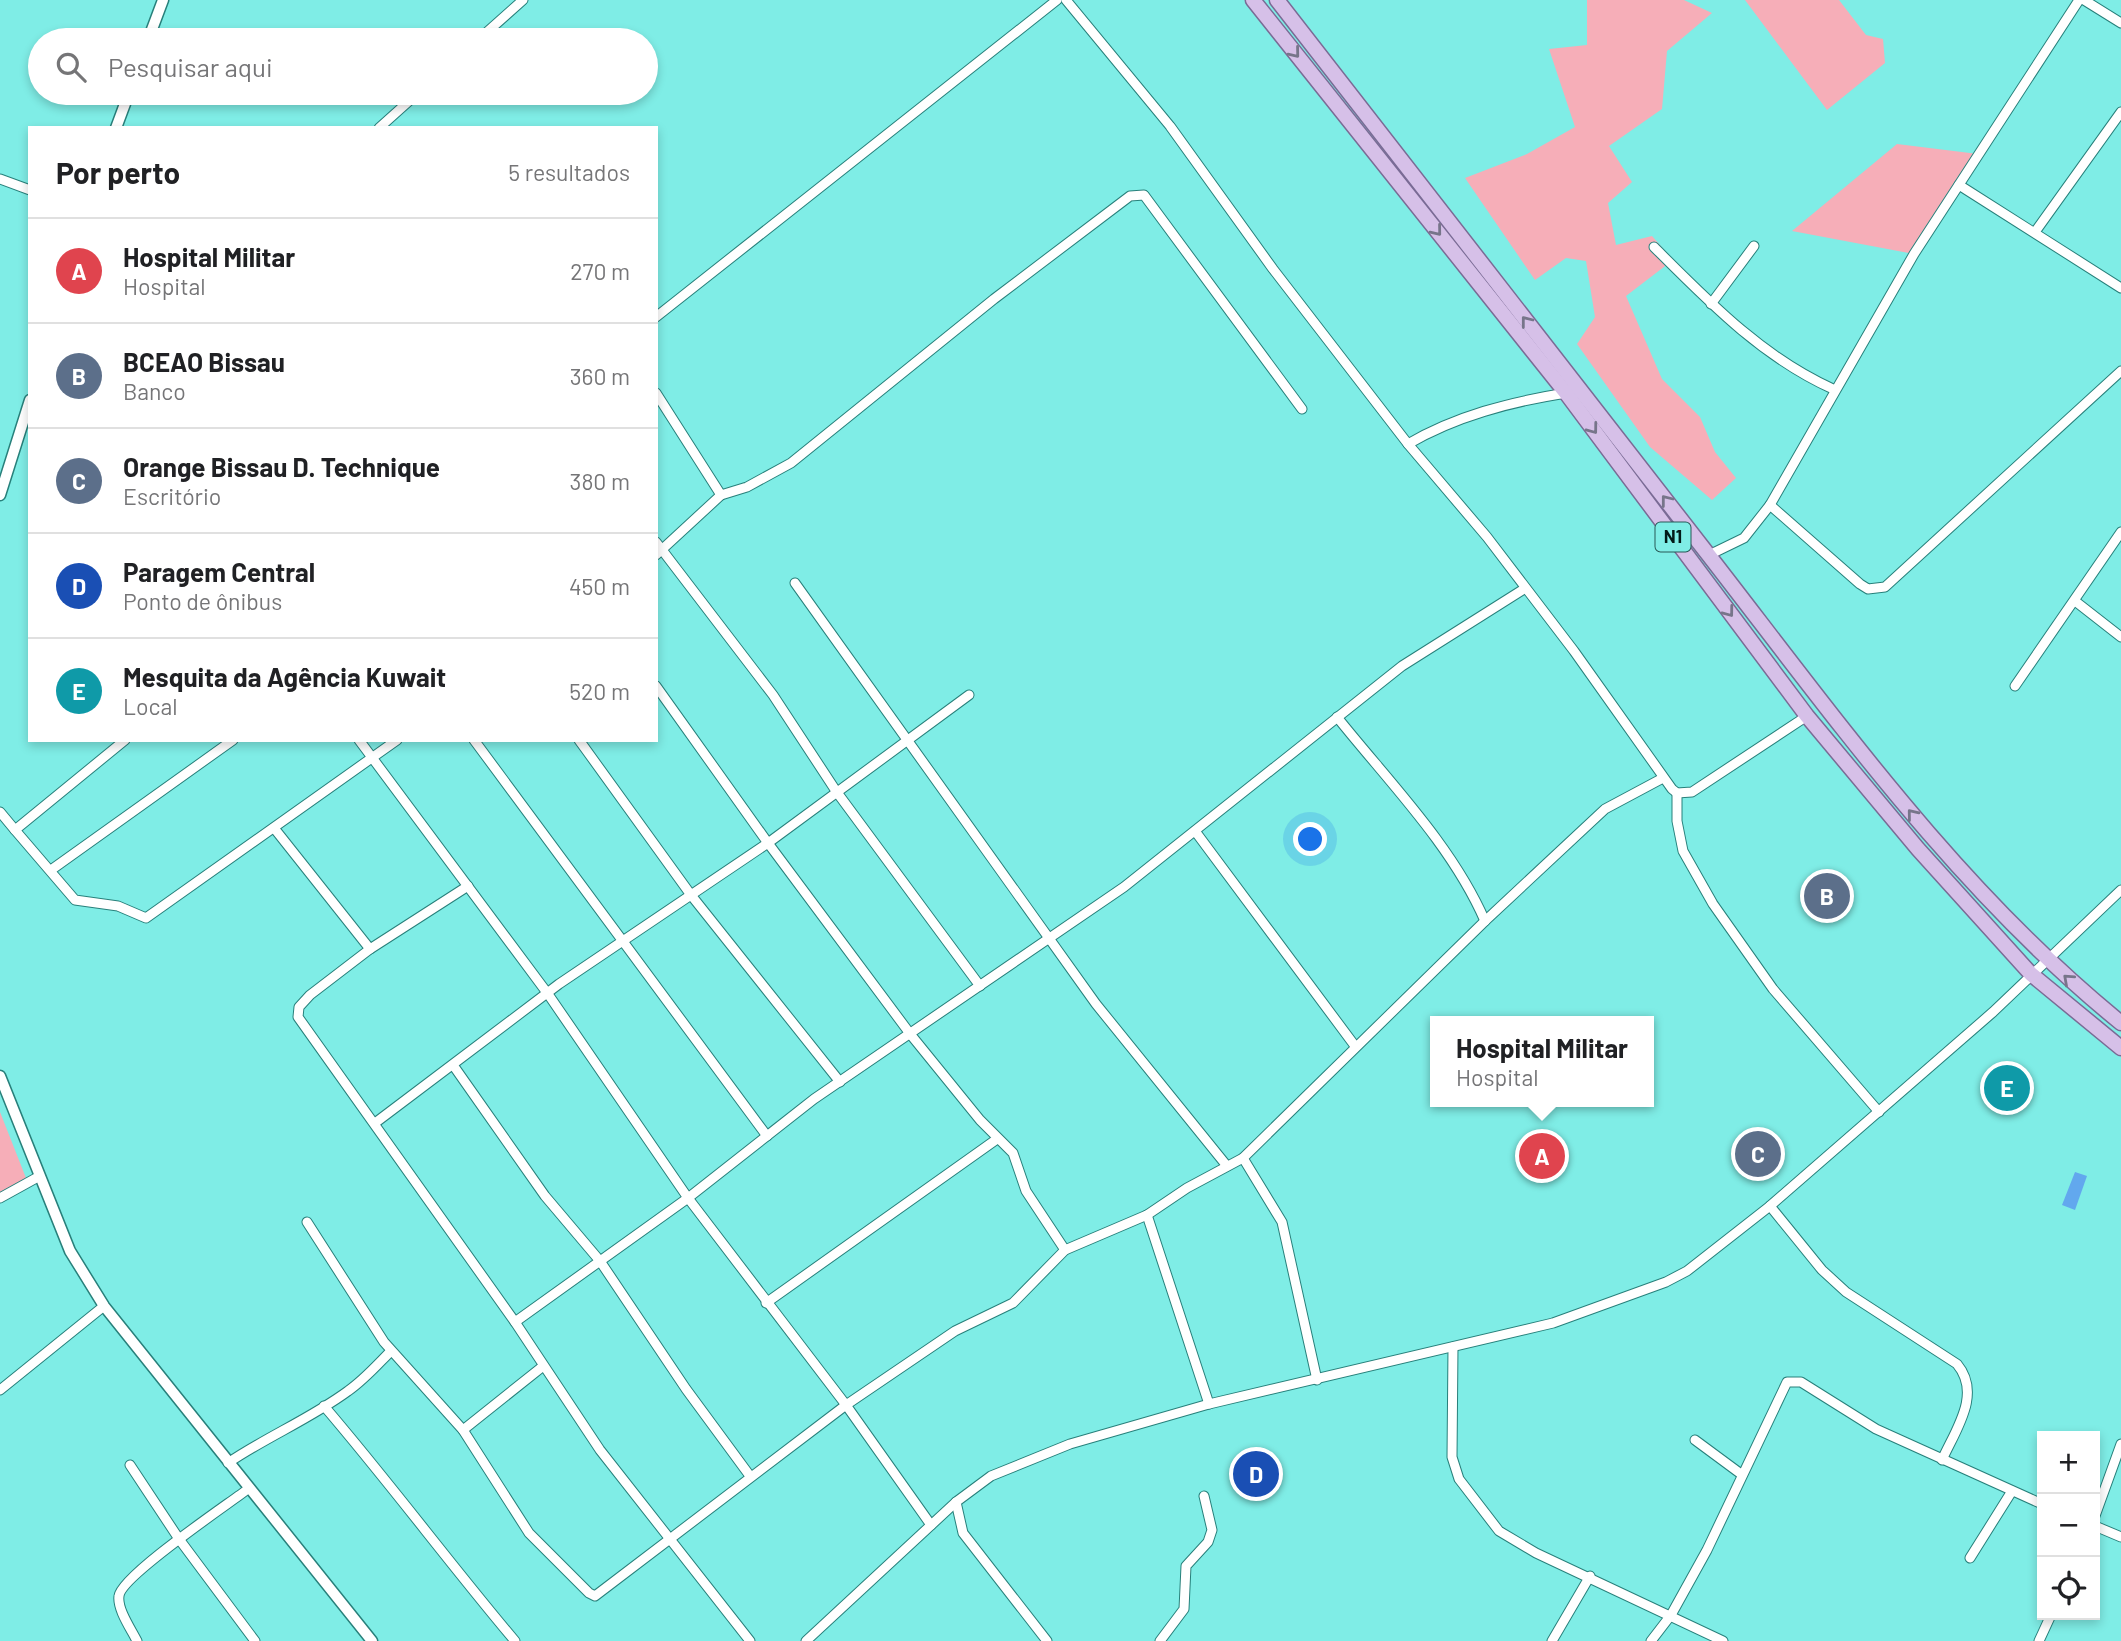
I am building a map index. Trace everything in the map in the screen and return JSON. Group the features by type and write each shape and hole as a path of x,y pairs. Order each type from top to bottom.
{"main road":[{"name":"N1","path":"1253,0 1566,393 1807,716 1918,849 2031,974 2121,1048"},
{"name":"N1","path":"1277,0 1930,837 2047,960 2121,1023"}],"street":[{"path":"152,28 163,0"},
{"path":"492,28 523,0"},
{"path":"658,315 1057,0"},
{"path":"1066,0 1170,127 1273,269 1408,444 1487,537 1524,589 1574,651 1663,778 1677,793 1677,821 1683,851 1713,904 1773,989 1879,1112"},
{"path":"1709,555 1744,538 1770,505 1833,389 1959,185 2082,0 2121,23"},
{"path":"117,126 125,105"},
{"path":"381,126 405,105"},
{"path":"2035,232 2121,112"},
{"path":"0,179 28,189"},
{"path":"1959,185 2121,288"},
{"path":"980,986 836,791 766,686 659,553 721,495 747,487 791,463 994,299 1130,196 1144,195 1302,409"},
{"path":"1711,304 1754,246"},
{"path":"1654,247 1711,304 1778,359 1833,389"},
{"path":"1770,505 1860,584 1868,589 1885,587 2121,371"},
{"path":"1408,444 1430,431 1480,412 1566,393"},
{"path":"658,396 721,495"},
{"path":"0,495 28,406"},
{"path":"2015,686 2121,532"},
{"path":"795,583 1130,1048 1227,1166"},
{"path":"515,1322 688,1198 840,1082 1124,887 1402,666 1524,589"},
{"path":"2075,601 2121,637"},
{"path":"658,689 768,843 911,1035 1018,1161 1026,1191 1065,1250"},
{"path":"375,1123 548,994 768,843 969,695"},
{"path":"1677,793 1692,792 1702,787 1807,716"},
{"path":"1337,717 1418,817 1473,894 1485,921"},
{"path":"15,830 123,742"},
{"path":"51,870 230,742"},
{"path":"360,742 370,759 548,994 688,1198 846,1405 931,1525"},
{"path":"0,812 79,902 118,906 146,918 394,742"},
{"path":"476,742 767,1136"},
{"path":"580,742 691,895 840,1082"},
{"path":"307,1222 391,1351 463,1430 529,1534 589,1593 595,1595 604,1591 671,1536 846,1405 955,1331 1013,1303 1065,1250 1147,1215 1243,1158 1355,1046 1397,1010 1485,921 1605,809 1663,778"},
{"path":"274,828 370,949"},
{"path":"1195,831 1355,1046"},
{"path":"468,886 370,949 310,995 297,1012 303,1027 375,1123 515,1322 542,1367 600,1451 671,1536 750,1641"},
{"path":"806,1641 956,1502 991,1476 1070,1444 1209,1404 1553,1323 1666,1282 1703,1261 1993,1012 2121,890"},
{"path":"453,1065 545,1196 600,1261 686,1389 750,1476"},
{"path":"0,1076 38,1177 70,1251 104,1306 372,1641"},
{"path":"766,1303 997,1139"},
{"path":"1243,1158 1282,1222 1317,1380"},
{"path":"0,1198 38,1177"},
{"path":"1770,1206 1822,1270 1846,1292 1957,1364 1965,1373 1969,1383 1966,1406 1942,1460"},
{"path":"1147,1215 1209,1404"},
{"path":"0,1390 104,1306"},
{"path":"1453,1347 1451,1445 1459,1479 1499,1531 1536,1553 1590,1576 1723,1641"},
{"path":"228,1463 363,1380 391,1351"},
{"path":"463,1430 542,1367"},
{"path":"1651,1641 1671,1615 1707,1550 1787,1382 1801,1382 1876,1429 2037,1502"},
{"path":"324,1406 398,1493 428,1536 515,1641"},
{"path":"1695,1440 1741,1474"},
{"path":"2100,1502 2121,1444"},
{"path":"130,1465 255,1641"},
{"path":"137,1641 119,1602 120,1591 141,1569 248,1489"},
{"path":"1970,1558 2012,1491"},
{"path":"1160,1641 1184,1609 1186,1566 1208,1542 1212,1531 1204,1496"},
{"path":"956,1502 963,1533 1047,1641"},
{"path":"2100,1528 2121,1537"},
{"path":"1552,1641 1590,1576"},
{"path":"2039,1641 2049,1620"}],"shaded area":[{"path":"1587,0 1684,0 1712,13 1667,51 1662,109 1609,146 1632,182 1608,203 1616,245 1652,236 1673,260 1626,296 1662,379 1700,417 1715,452 1736,478 1712,500 1650,447 1577,344 1595,317 1586,261 1566,258 1535,280 1465,178 1527,154 1575,127 1549,49 1587,45"},
{"path":"1745,0 1839,0 1866,35 1883,39 1885,63 1827,110"},
{"path":"1897,144 1978,154 1914,254 1792,231"},
{"path":"0,1112 26,1178 0,1193"}],"water":[{"path":"2075,1172 2087,1176 2075,1210 2062,1205"}],"place":[{"name":"BCEAO Bissau","path":"1827,896"},
{"name":"Mesquita da Agência Kuwait","path":"2007,1088"},
{"name":"Orange Bissau D. Technique","path":"1758,1154"},
{"name":"Hospital Militar","path":"1542,1156"},
{"name":"Paragem Central","path":"1256,1474"}]}
